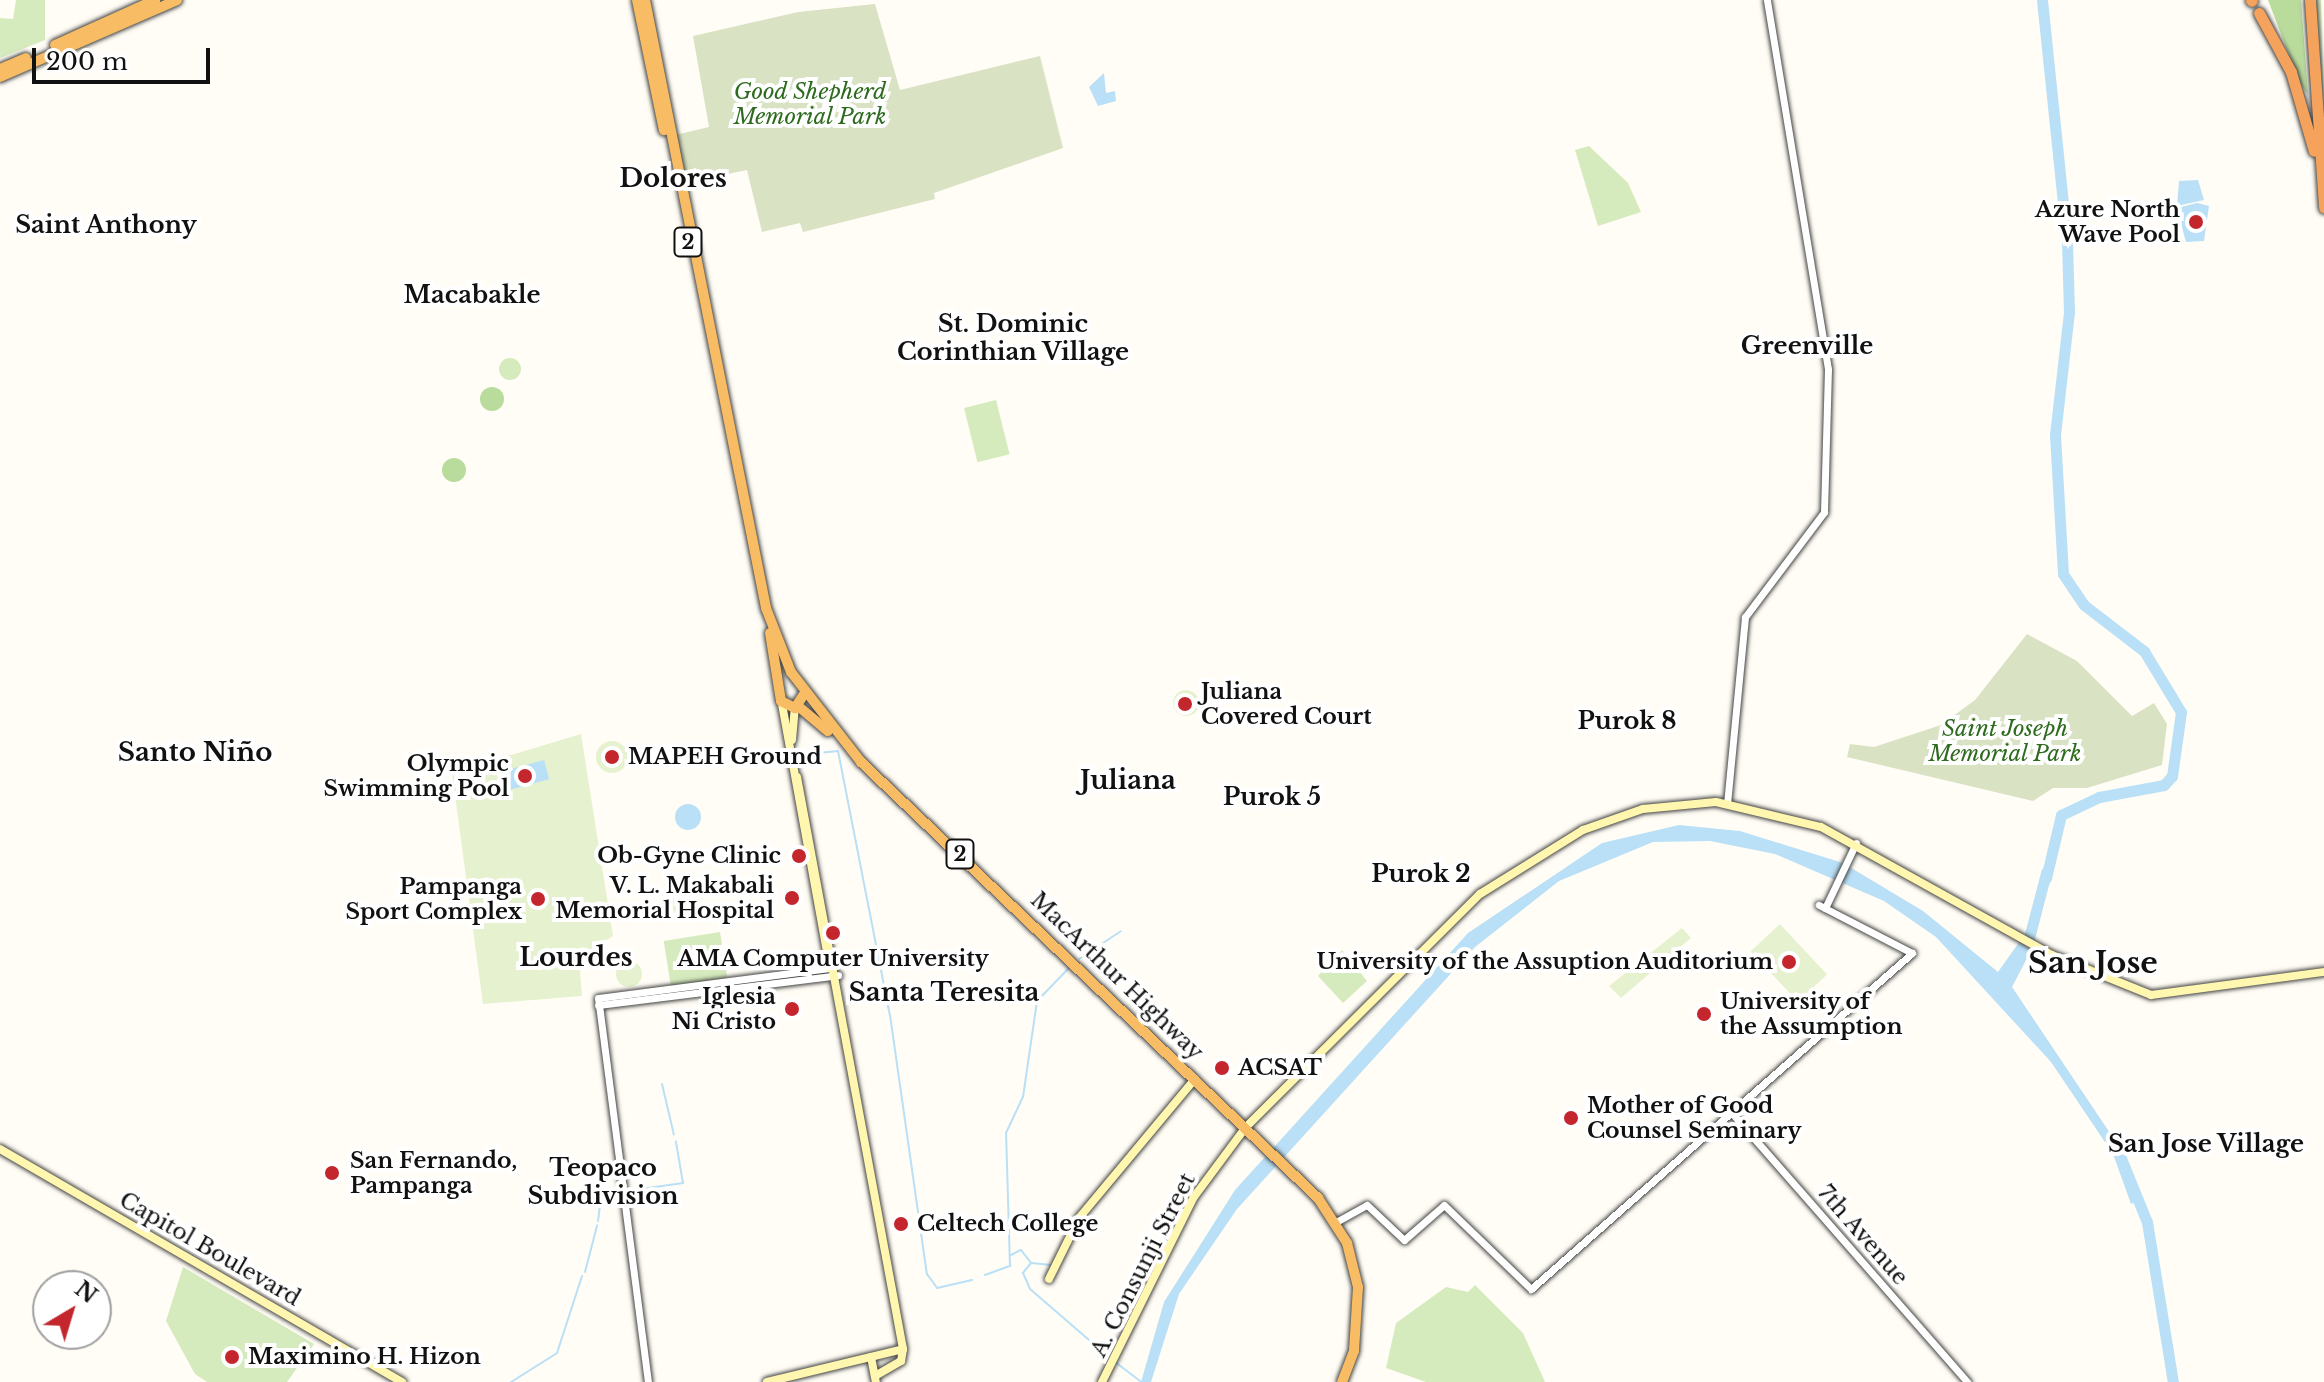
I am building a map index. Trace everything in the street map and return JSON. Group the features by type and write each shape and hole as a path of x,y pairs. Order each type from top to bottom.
{"highway":[{"path":"0,69 155,0"},
{"path":"0,77 177,0"},
{"name":"MacArthur Highway","path":"637,0 741,483"},
{"name":"MacArthur Highway","path":"645,0 768,616 782,704 797,707 848,748 1284,1163 1336,1222 1355,1269 1359,1314 1342,1382"},
{"path":"2310,0 2324,208"},
{"path":"2259,13 2302,103 2324,208"},
{"name":"MacArthur Highway","path":"768,616 802,690 848,748"},
{"path":"780,692 788,684 802,690 797,707"}],"main road":[{"path":"782,704 792,745 830,968"},
{"path":"792,745 797,707"},
{"path":"797,777 838,975 903,1349 901,1361 875,1379 871,1357"},
{"path":"1727,804 1856,843 2035,946 2160,997 2324,972"},
{"name":"A. Consunji Street","path":"1102,1382 1194,1197 1246,1127 1458,913 1527,860 1643,809 1727,804"},
{"path":"1049,1279 1079,1218 1195,1079"},
{"name":"Capitol Boulevard","path":"0,1149 402,1382"},
{"path":"767,1382 903,1349"}],"street":[{"path":"1727,804 1745,617 1824,512 1828,369 1767,0"},
{"path":"1336,1222 1367,1205 1404,1240 1444,1205 1531,1289 1912,953 1822,906 1856,843"},
{"path":"648,1382 598,1001 780,978 830,968"},
{"path":"780,978 838,975"},
{"name":"7th Avenue","path":"1731,1112 1967,1382"}],"green space":[{"path":"16,0 45,0 45,40 0,58 0,18 13,19"},
{"path":"2268,0 2301,0 2308,95 2300,83"},
{"path":"2315,0 2321,0 2324,122 2320,76"},
{"name":"Good Shepherd Memorial Park","path":"875,4 900,90 1040,56 1063,148 934,193 935,199 803,232 800,223 762,232 747,170 685,183 675,135 709,127 693,36 798,12"},
{"path":"1589,146 1628,183 1641,212 1598,226 1575,150"},
{"path":"506,358 514,358 521,369 514,380 506,380 499,373 499,365"},
{"path":"492,387 503,394 504,399 497,410 492,411 481,404 480,399 487,388"},
{"path":"996,400 1010,454 978,462 964,408"},
{"path":"454,458 465,465 466,470 459,481 454,482 443,475 442,470 449,459"},
{"name":"Saint Joseph Memorial Park","path":"2027,634 2077,661 2132,716 2154,703 2167,724 2162,765 2087,788 2053,788 2033,801 1847,757 1850,744 1874,747 1941,725 1975,700"},
{"name":"Juliana Covered Court","path":"1186,690 1195,694 1199,703 1195,712 1186,716 1177,712 1173,703 1177,694"},
{"name":"Pampanga Sport Complex","path":"581,734 613,936 579,957 582,996 483,1004 452,773"},
{"name":"MAPEH Ground","path":"612,741 624,745 628,757 624,769 612,773 600,769 596,757 600,745"},
{"path":"685,891 694,895 698,904 694,913 685,917 676,913 672,904 676,895"},
{"name":"University of the Assuption Auditorium","path":"1780,924 1827,974 1798,1002 1751,951"},
{"path":"1682,928 1691,938 1621,998 1609,986"},
{"path":"720,932 727,977 671,986 664,941"},
{"path":"1342,950 1367,981 1343,1003 1318,976"},
{"path":"629,961 638,965 642,974 638,983 629,987 620,983 616,974 620,965"},
{"path":"183,1267 314,1344 287,1382 207,1382 195,1374 166,1321"},
{"path":"1475,1285 1523,1333 1545,1382 1426,1382 1386,1368 1396,1323 1446,1287 1468,1292"}],"water":[{"path":"1104,73 1106,93 1115,91 1116,101 1098,106 1089,87"},
{"path":"2198,180 2204,200 2177,206 2179,181"},
{"name":"Azure North Wave Pool","path":"2197,203 2209,206 2204,241 2186,242 2177,208"},
{"name":"Olympic Swimming Pool","path":"544,760 549,779 507,791 501,771"},
{"path":"688,804 697,808 701,817 697,826 688,830 679,826 675,817 679,808"},
{"path":"1679,825 1740,831 1843,863 1923,911 1998,972 2025,934 2042,869 2054,866 2033,947 2012,987 2118,1145 2139,1200 2131,1204 2113,1154 2051,1062 1936,937 1884,901 1775,854 1710,841 1653,842 1559,881 1475,947 1237,1209 1179,1294 1151,1382 1141,1382 1164,1302 1235,1190 1468,933 1602,843"}],"waterway":[{"path":"2042,0 2067,241 2069,312 2055,435 2063,574 2084,605 2144,651 2181,712 2172,776 2164,785 2099,797 2061,815 2046,878"},
{"path":"799,755 838,751 890,1015 927,1274 937,1288 972,1280"},
{"path":"1079,959 1121,931"},
{"path":"985,1275 1010,1266 1006,1133 1023,1097 1037,1001 1069,968"},
{"path":"662,1084 674,1135"},
{"path":"2112,1136 2147,1222 2173,1382"},
{"path":"626,1191 683,1183 676,1142"},
{"path":"598,1221 601,1196 620,1192"},
{"path":"585,1272 597,1226"},
{"path":"1011,1255 1021,1250 1031,1263"},
{"path":"1051,1265 1031,1263 1023,1273 1030,1289 1110,1358"},
{"path":"511,1382 557,1353 582,1276"},
{"path":"1115,1362 1142,1382"}],"place":[{"name":"Azure North Wave Pool","path":"2196,222"},
{"name":"Juliana Covered Court","path":"1185,704"},
{"name":"MAPEH Ground","path":"612,757"},
{"name":"Olympic Swimming Pool","path":"525,776"},
{"name":"Ob-Gyne Clinic","path":"799,856"},
{"name":"V. L. Makabali Memorial Hospital","path":"792,898"},
{"name":"Pampanga Sport Complex","path":"538,899"},
{"name":"AMA Computer University","path":"833,933"},
{"name":"University of the Assuption Auditorium","path":"1789,962"},
{"name":"Iglesia Ni Cristo","path":"792,1009"},
{"name":"University of the Assumption","path":"1704,1014"},
{"name":"ACSAT","path":"1222,1068"},
{"name":"Mother of Good Counsel Seminary","path":"1571,1118"},
{"name":"San Fernando, Pampanga","path":"332,1173"},
{"name":"Celtech College","path":"901,1224"},
{"name":"Maximino H. Hizon","path":"232,1357"}],"district":[{"name":"Dolores","path":"673,179"},
{"name":"Saint Anthony","path":"106,225"},
{"name":"Macabakle","path":"472,295"},
{"name":"St. Dominic Corinthian Village","path":"1013,338"},
{"name":"Greenville","path":"1807,346"},
{"name":"Purok 8","path":"1627,721"},
{"name":"Santo Niño","path":"195,753"},
{"name":"Juliana","path":"1128,781"},
{"name":"Purok 5","path":"1272,797"},
{"name":"Purok 2","path":"1421,874"},
{"name":"Lourdes","path":"576,958"},
{"name":"San Jose","path":"2093,963"},
{"name":"Santa Teresita","path":"944,993"},
{"name":"San Jose Village","path":"2206,1144"},
{"name":"Teopaco Subdivision","path":"603,1182"}]}
